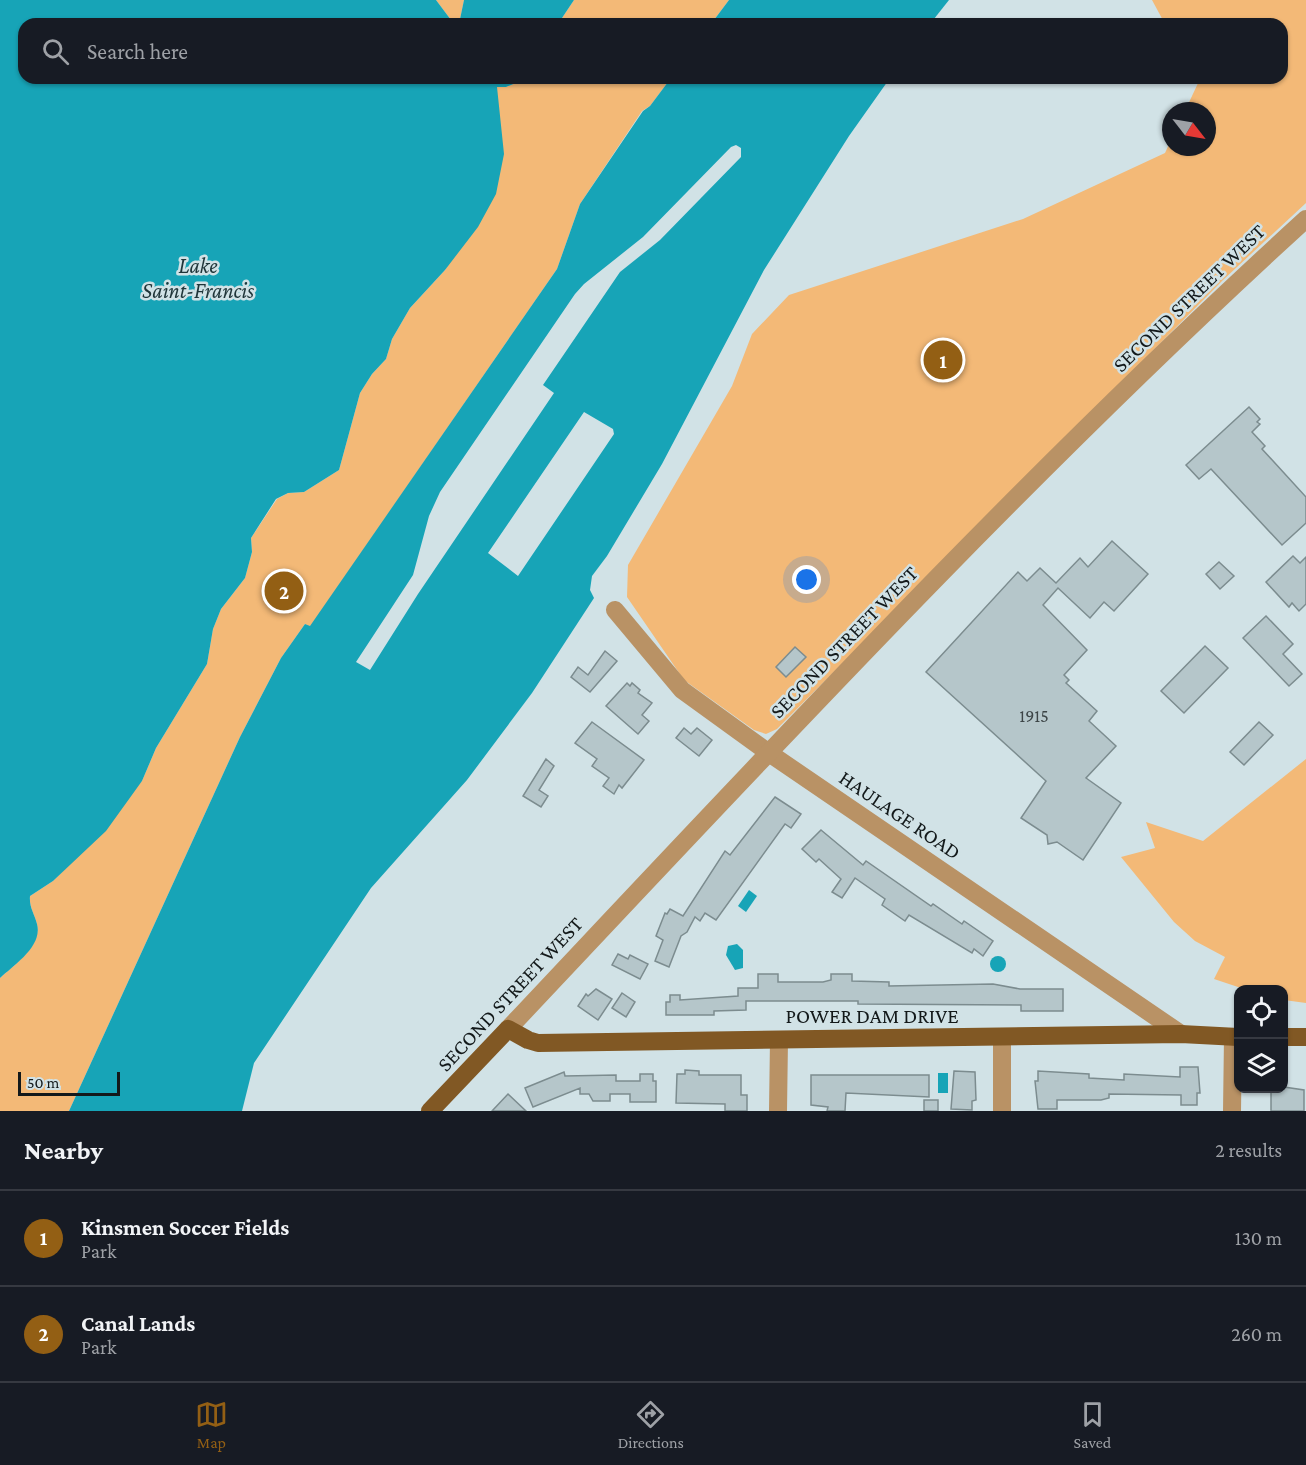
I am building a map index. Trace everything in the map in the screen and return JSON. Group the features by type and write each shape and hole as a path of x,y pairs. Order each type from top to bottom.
{"main road":[{"name":"POWER DAM DRIVE","path":"508,1029 528,1040 538,1042 1181,1034 1234,1037"},
{"name":"SECOND STREET WEST","path":"430,1111 508,1029"},
{"path":"1288,1037 1306,1037"}],"street":[{"name":"SECOND STREET WEST","path":"508,1029 769,753 1046,467 1306,219"},
{"name":"HAULAGE ROAD","path":"615,610 682,690 769,753 1181,1034"},
{"path":"1002,1038 1002,1111"},
{"path":"1232,1111 1236,1039"},
{"path":"778,1111 779,1040"}],"shaded area":[{"path":"436,0 464,0 460,18 450,18"},
{"path":"574,0 729,0 716,18 562,18"},
{"path":"1152,0 1306,0 1306,203 1223,280 777,729 766,734 754,730 684,680 627,597 628,565 732,386 752,334 789,295 1023,219 1162,154 1216,156 1216,102 1189,102 1198,84 1288,84 1288,18 1162,18"},
{"path":"513,84 666,84 650,106 642,111 580,204 557,269 310,627 305,624 281,658 240,737 69,1111 0,1111 0,978 26,954 35,940 37,924 30,896 53,881 67,867 142,781 156,748 207,664 213,629 221,609 245,578 252,552 251,538 277,499 288,493 304,492 339,470 360,393 372,374 386,359 392,339 410,308 445,270 455,254 496,87"},
{"path":"1306,759 1306,1003 1288,1001 1288,985 1234,986 1214,979 1225,957 1195,941 1174,922 1121,857 1155,848 1146,822 1203,841"}],"water":[{"name":"Lake Saint-Francis","path":"0,0 436,0 450,18 18,18 18,84 513,84 497,87 504,154 496,194 478,227 445,270 410,308 392,339 386,359 372,374 360,393 339,470 304,492 288,493 276,499 251,538 252,552 245,578 221,609 213,629 207,664 156,748 142,781 106,831 53,881 30,896 37,924 36,940 26,954 0,978"},
{"path":"464,0 574,0 562,18 460,18"},
{"path":"729,0 949,0 935,18 716,18"},
{"path":"666,84 886,84 849,136 764,270 662,464 607,556 592,576 590,590 594,598 532,693 467,780 371,888 254,1063 242,1111 69,1111 240,737 281,658 305,624 310,626 557,269 580,204 643,111 650,106","holes":["736,145 741,148 741,157 660,240 620,272 543,385 554,393 418,594 370,670 356,662 413,575 429,516 440,492 575,294 584,284 643,237 731,147","584,412 613,429 614,434 518,576 488,553"]},
{"path":"749,890 757,896 746,912 738,906"},
{"path":"737,944 743,950 743,968 735,970 726,955 728,946"},
{"path":"995,956 1001,956 1006,964 1004,970 995,972 990,967 990,961"},
{"path":"938,1073 948,1073 948,1093 938,1093"}],"building":[{"path":"1249,407 1260,419 1257,422 1260,424 1252,432 1265,446 1262,449 1306,497 1306,523 1282,545 1211,469 1199,479 1186,465"},
{"path":"1112,541 1148,574 1114,611 1104,602 1090,618 1058,588 1043,605 1087,650 1064,675 1069,680 1066,683 1097,711 1089,721 1116,746 1086,778 1121,803 1083,860 1057,842 1048,844 1047,835 1021,818 1046,781 926,672 1018,572 1027,581 1040,568 1056,583 1080,558 1088,567"},
{"path":"1293,556 1300,563 1306,557 1306,604 1299,611 1292,603 1289,607 1266,582"},
{"path":"1219,562 1234,576 1220,589 1206,574"},
{"path":"1266,616 1293,644 1283,654 1302,674 1289,686 1243,638"},
{"path":"1205,646 1228,668 1184,713 1161,691"},
{"path":"795,647 806,657 786,677 776,667"},
{"path":"605,651 617,661 590,692 571,677 578,667 588,675"},
{"path":"627,683 630,686 632,683 640,690 638,693 652,703 642,715 649,721 638,734 606,706"},
{"path":"592,722 644,760 622,788 619,785 614,794 603,786 609,778 592,766 597,759 575,743"},
{"path":"1259,722 1273,735 1244,765 1230,752"},
{"path":"684,728 691,734 697,728 712,740 699,756 676,738"},
{"path":"546,759 554,766 539,790 548,796 541,807 523,796"},
{"path":"775,797 801,814 791,828 785,824 716,920 705,913 700,921 695,917 687,932 681,936 669,967 655,961 663,940 656,936 665,913 667,914 670,909 683,916 725,851 730,855"},
{"path":"821,830 863,865 866,861 931,906 933,904 962,924 964,921 993,941 983,956 974,949 972,953 909,915 905,921 882,905 885,899 855,878 842,898 832,892 841,879 819,859 816,862 802,849"},
{"path":"618,954 628,959 630,955 648,964 640,979 612,965"},
{"path":"758,974 778,974 778,982 823,982 831,980 831,974 852,974 852,981 889,982 889,986 993,984 1020,989 1063,989 1063,1011 1021,1011 1021,1005 746,1001 746,1010 714,1011 714,1015 666,1015 666,1002 670,1002 670,995 680,995 680,1000 738,996 738,988 758,988"},
{"path":"596,989 612,999 598,1020 578,1006 586,994 588,996"},
{"path":"622,993 635,1002 626,1017 612,1008"},
{"path":"1180,1067 1198,1067 1200,1093 1197,1093 1197,1105 1181,1105 1181,1095 1109,1094 1109,1098 1101,1100 1057,1100 1057,1109 1038,1109 1035,1081 1038,1081 1038,1071 1089,1074 1089,1078 1124,1080 1124,1074 1180,1077"},
{"path":"685,1070 699,1071 699,1075 741,1075 741,1095 747,1095 747,1111 725,1111 725,1104 676,1103 677,1074 685,1074"},
{"path":"954,1071 975,1072 976,1100 972,1101 972,1110 951,1109"},
{"path":"564,1072 565,1076 616,1075 616,1081 640,1081 640,1074 653,1074 653,1081 656,1081 656,1102 630,1102 630,1094 610,1094 610,1101 593,1101 589,1094 580,1094 580,1088 533,1107 525,1088"},
{"path":"811,1075 929,1075 929,1097 846,1093 845,1111 827,1111 828,1107 811,1105"},
{"path":"1288,1088 1304,1090 1304,1111 1271,1111 1271,1093 1288,1093"},
{"path":"508,1094 526,1111 492,1111"},
{"path":"924,1100 938,1100 938,1111 924,1111"}],"place":[{"name":"Kinsmen Soccer Fields","path":"943,360"},
{"name":"Canal Lands","path":"284,591"}]}
